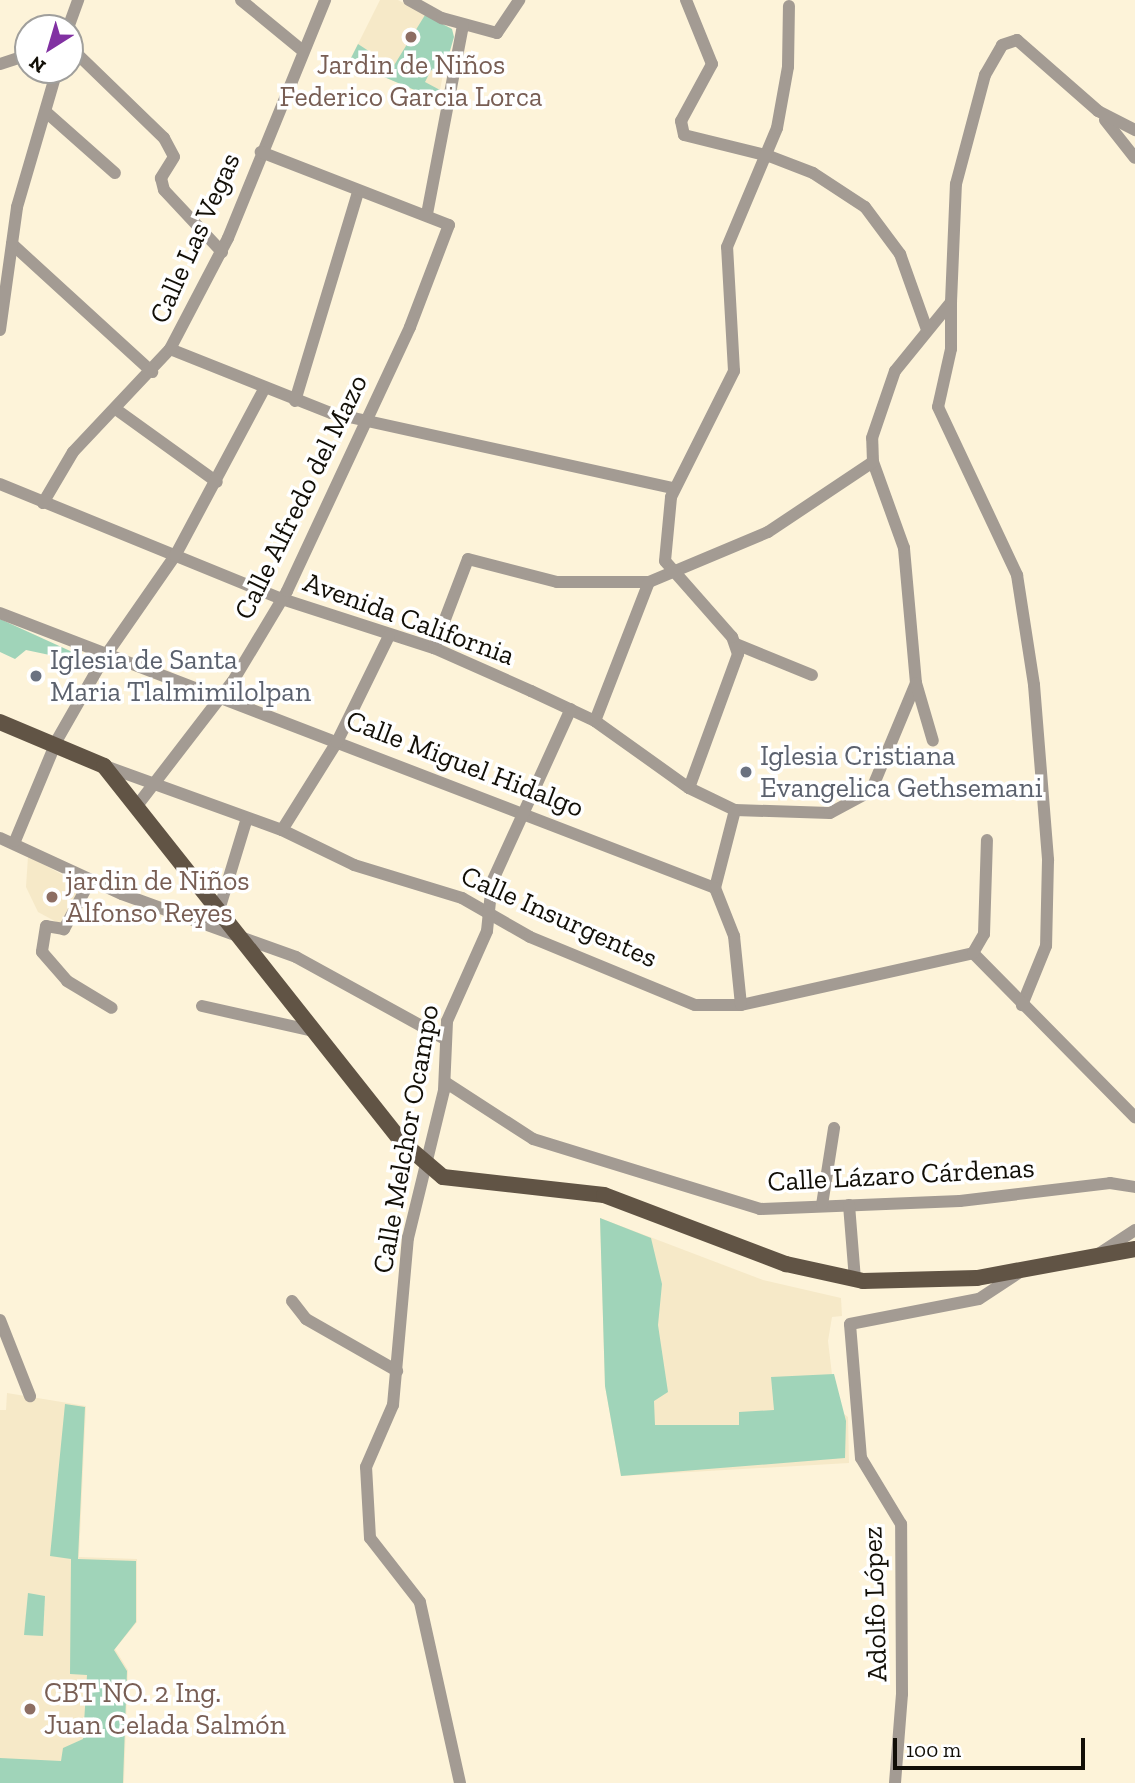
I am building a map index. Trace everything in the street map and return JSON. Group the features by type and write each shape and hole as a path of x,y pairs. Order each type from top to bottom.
{"main road":[{"name":"Calle Insurgentes","path":"0,722 57,740 104,765"},
{"path":"104,765 424,1167 463,1182 604,1195 774,1260 855,1279 924,1284 1020,1272 1135,1249"}],"street":[{"path":"241,0 303,51"},
{"name":"Calle Las Vegas","path":"43,503 73,452 117,410 170,349 222,252 325,0"},
{"path":"409,0 463,25 497,33 519,0"},
{"path":"686,0 712,64 681,121 684,135 769,156 813,173 865,207 900,254 927,330"},
{"path":"789,6 785,94 769,156 727,247 734,371 672,488 664,551 671,573 736,644 812,675"},
{"path":"261,152 358,192 427,214 463,25"},
{"path":"1022,1005 1046,955 1048,860 1034,685 1017,575 941,420 958,174 985,75 1002,46 1026,43 1098,111 1135,158"},
{"path":"84,61 164,138 174,158 161,178 164,190 222,252"},
{"path":"0,330 12,244 53,84"},
{"path":"1098,111 1135,130"},
{"path":"46,112 115,173"},
{"path":"295,401 358,192"},
{"name":"Calle Alfredo del Mazo","path":"136,807 157,786 220,697 282,599 424,294 449,223 427,214"},
{"path":"12,244 152,372"},
{"name":"Avenida California","path":"0,484 282,599 389,636 434,648 595,721 689,788 735,810 816,814 864,799 903,724 916,683 904,548 873,462 872,438 887,386 927,330 951,302"},
{"path":"170,349 262,391 366,421 672,488"},
{"path":"15,841 57,740 104,658 175,556 217,482 262,391"},
{"path":"117,410 217,482"},
{"path":"434,648 468,559 557,582 649,582 768,532 873,462"},
{"path":"595,721 649,582"},
{"name":"Calle Miguel Hidalgo","path":"0,613 104,658 220,697 524,811 715,888"},
{"path":"282,830 337,742 389,636"},
{"path":"689,788 737,665 736,644"},
{"path":"916,683 933,741"},
{"name":"Calle Melchor Ocampo","path":"460,1783 421,1602 370,1538 366,1467 394,1405 408,1238 445,1082 444,1039 487,931 492,882 570,709"},
{"name":"Calle Insurgentes","path":"104,765 282,830 354,865 488,912 530,937 685,1001 741,1005 973,953"},
{"path":"735,810 715,888 734,936 741,1005"},
{"path":"219,910 247,818"},
{"path":"0,838 15,841 90,881 236,932 330,972 444,1039"},
{"path":"987,840 984,934 973,953 1135,1117"},
{"path":"90,881 64,929 46,926 42,953 67,981 113,1008"},
{"path":"202,1006 314,1031"},
{"name":"Calle Lázaro Cárdenas","path":"445,1082 533,1139 613,1160 723,1201 782,1210 822,1205 986,1199 1110,1184 1135,1187"},
{"path":"822,1205 834,1128"},
{"path":"849,1205 855,1279"},
{"path":"1100,1254 1135,1230"},
{"name":"Adolfo López","path":"895,1783 902,1694 901,1524 861,1458 850,1324 979,1299 1020,1272"},
{"path":"292,1301 306,1319 397,1371"},
{"path":"0,1320 30,1396"}],"shaded area":[{"path":"380,0 398,0 452,29 438,100 349,62"},
{"name":"jardin de Niños Alfonso Reyes","path":"28,856 83,886 62,925 38,912 26,887"},
{"path":"600,1218 763,1280 841,1298 842,1316 832,1317 828,1341 836,1408 848,1417 849,1463 621,1476 605,1386"},
{"path":"7,1393 86,1406 79,1557 137,1559 137,1622 115,1649 128,1670 124,1783 0,1783 0,1410 6,1410"}],"green space":[{"path":"425,15 452,29 454,37 443,75 431,70 425,82 440,90 438,100 349,62 358,44 393,67"},
{"path":"0,619 79,655 78,661 26,650 15,659 0,652"},
{"path":"600,1218 651,1238 662,1284 658,1325 668,1392 654,1401 655,1425 739,1425 739,1412 774,1410 771,1377 834,1374 846,1421 845,1458 621,1476 605,1386"},
{"path":"65,1404 85,1407 78,1559 136,1561 136,1622 114,1650 127,1671 123,1783 0,1783 0,1758 61,1761 63,1748 83,1739 87,1675 70,1674 71,1559 50,1556"},
{"path":"28,1593 45,1596 43,1636 24,1635"}],"place":[{"name":"Jardin de Niños Federico Garcia Lorca","path":"411,37"},
{"name":"Iglesia de Santa Maria Tlalmimilolpan","path":"36,676"},
{"name":"Iglesia Cristiana Evangelica Gethsemani","path":"746,772"},
{"name":"jardin de Niños Alfonso Reyes","path":"52,897"},
{"name":"CBT NO. 2 Ing. Juan Celada Salmón","path":"30,1709"}]}
